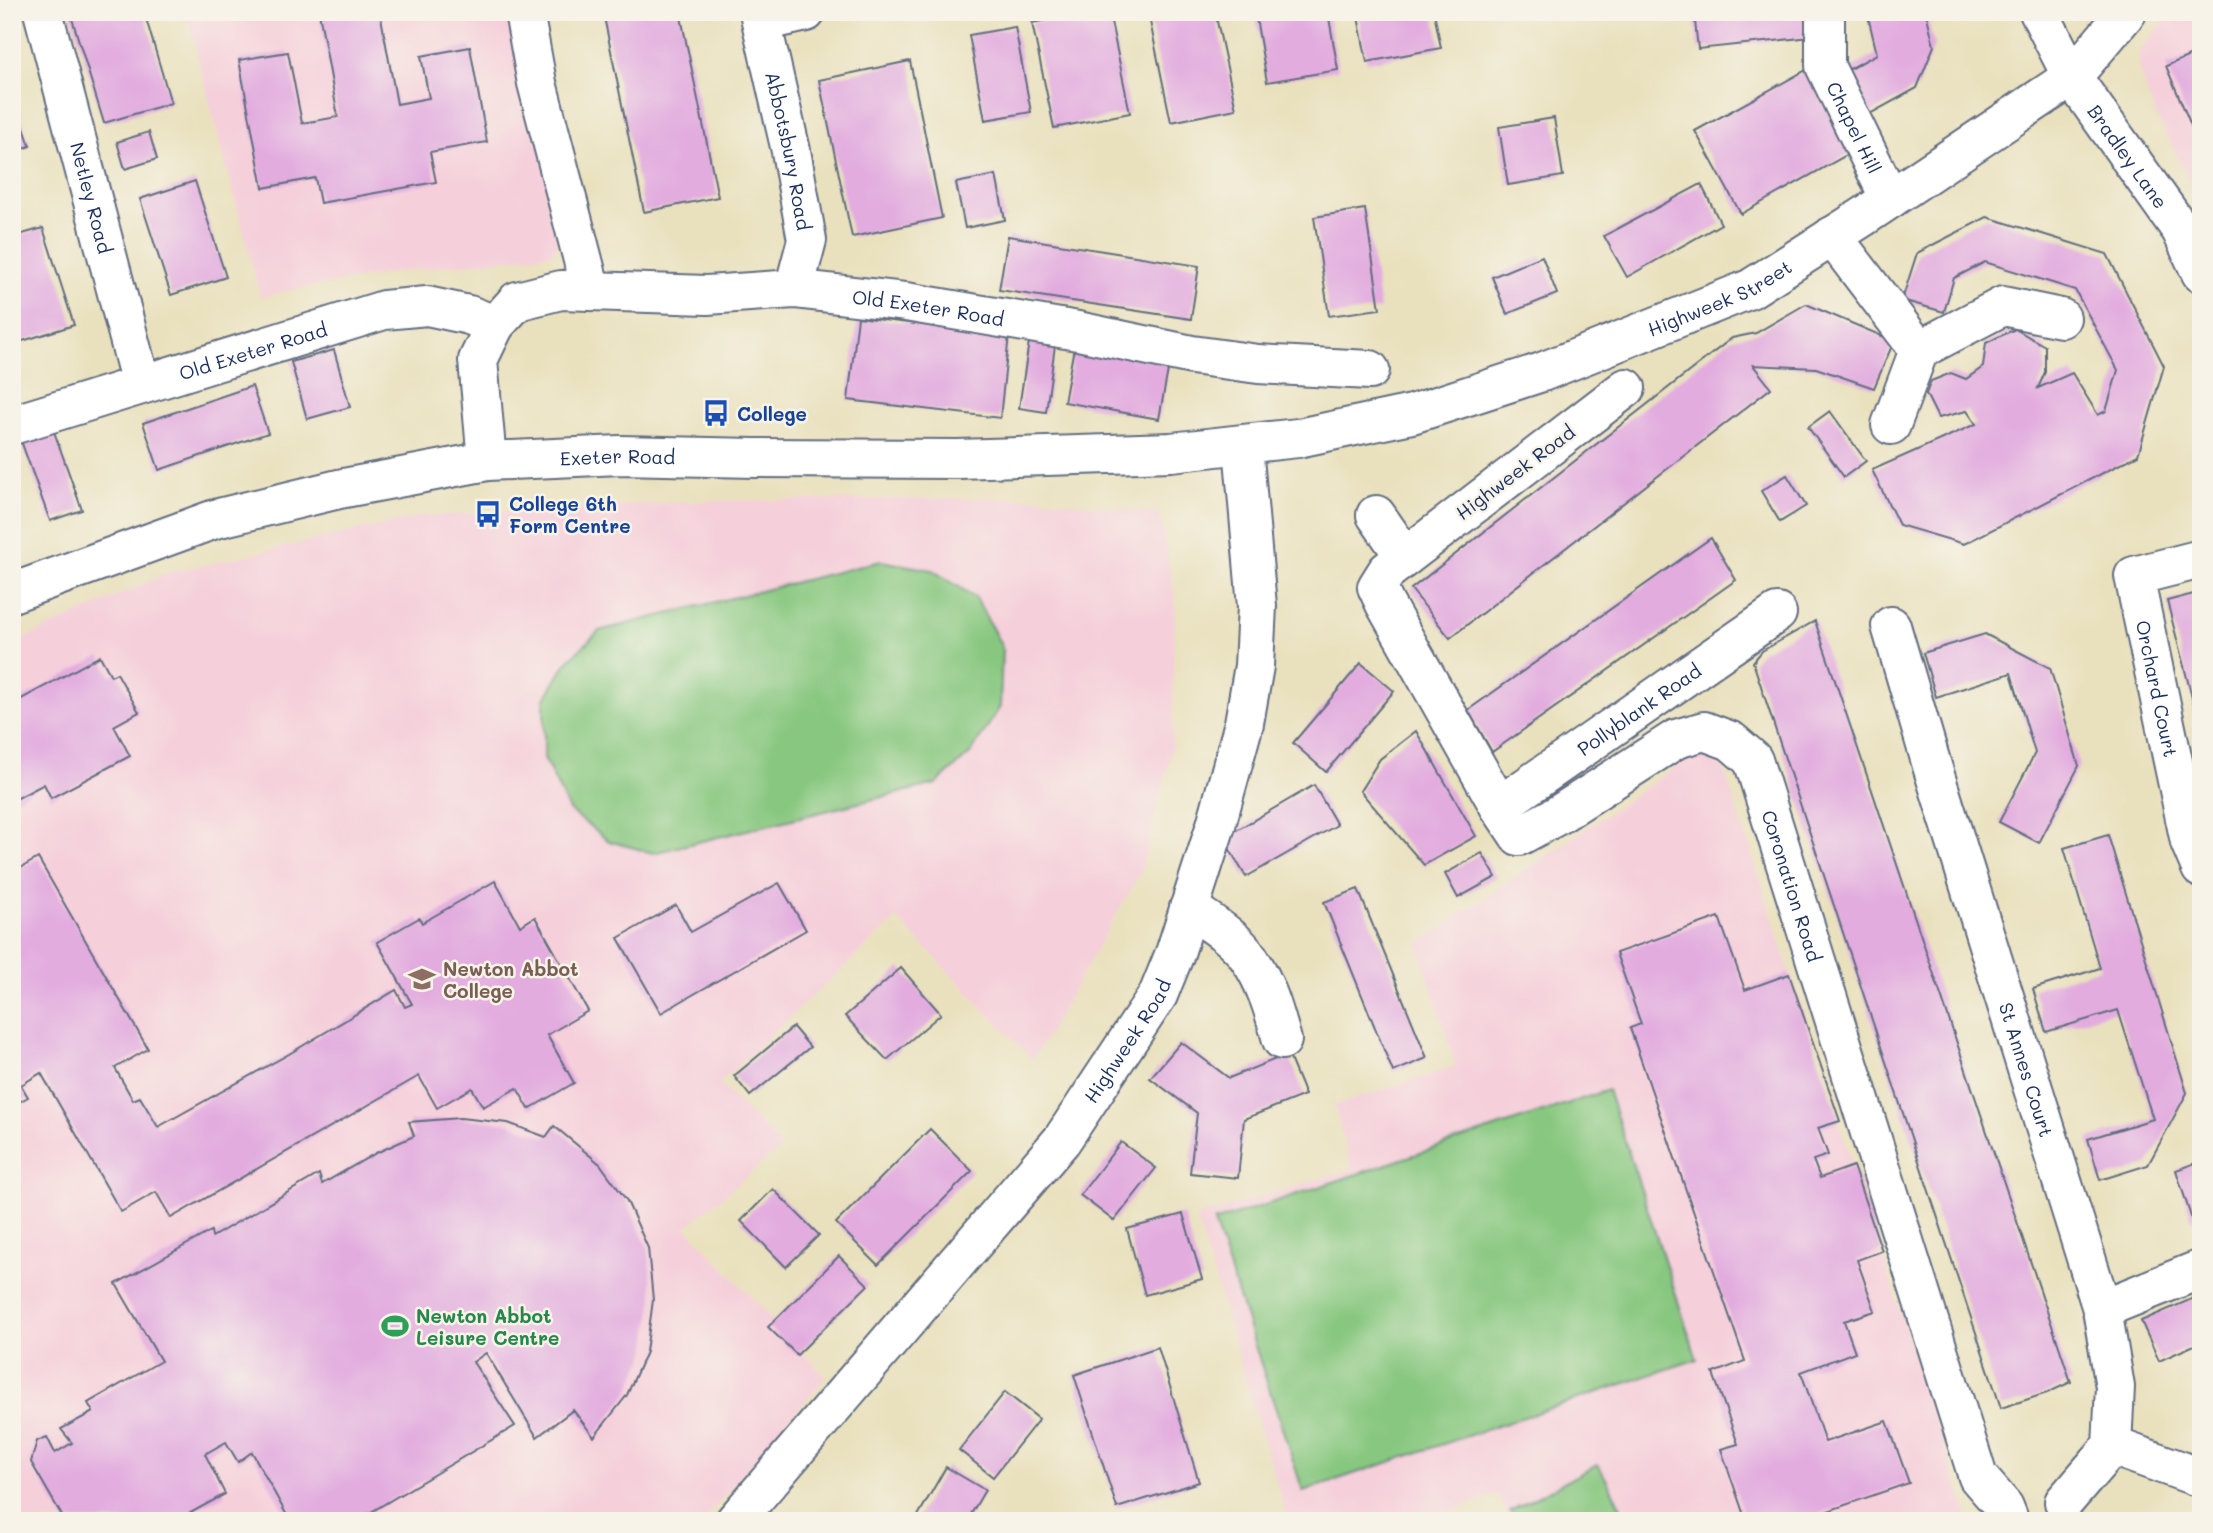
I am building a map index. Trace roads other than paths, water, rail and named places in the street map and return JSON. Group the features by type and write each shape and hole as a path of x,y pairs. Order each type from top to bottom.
{"street":[{"name":"Netley Road","path":"43,12 141,384"},
{"path":"524,12 537,83 591,291"},
{"path":"760,17 806,12"},
{"name":"Chapel Hill","path":"1825,12 1825,66 1890,199"},
{"name":"Bradley Lane","path":"2039,12 2071,77 2169,211 2201,273"},
{"name":"Highweek Street","path":"1242,446 1298,438 1412,414 1542,372 1750,289 2071,77 2127,12"},
{"name":"Abbotsbury Road","path":"760,17 791,151 807,240 794,289"},
{"path":"1832,236 1919,350"},
{"name":"Old Exeter Road","path":"487,461 478,360 495,325 517,301 561,290 707,295 794,289 918,304 1205,356 1258,363 1370,370"},
{"name":"Old Exeter Road","path":"15,416 141,384 384,310 428,306 469,315 495,325"},
{"path":"1891,425 1919,350 2003,306 2061,318"},
{"name":"Highweek Road","path":"1385,604 1377,587 1387,571 1626,388"},
{"name":"Exeter Road","path":"12,593 215,519 339,489 487,461 620,455 958,459 1171,452 1242,446"},
{"name":"Highweek Road","path":"753,1513 1062,1140 1158,995 1216,825 1240,736 1254,666 1257,606 1242,446"},
{"path":"1376,515 1405,557"},
{"name":"Orchard Court","path":"2201,559 2133,576 2190,842 2201,868"},
{"name":"Coronation Road","path":"1385,604 1499,806 1519,836 1558,816 1676,739 1704,731 1731,741 1753,761 1978,1477 2004,1507 2007,1519"},
{"name":"Pollyblank Road","path":"1499,806 1777,613"},
{"name":"St Annes Court","path":"1891,626 2102,1309 2115,1387 2112,1446"},
{"path":"1189,908 1248,956 1269,996 1282,1040"},
{"path":"2102,1309 2201,1269"},
{"path":"2007,1519 2027,1501 2039,1498 2073,1511 2112,1446 2201,1478"}],"place":[{"name":"College","path":"716,413"},
{"name":"College 6th Form Centre","path":"488,514"},
{"name":"Newton Abbot College","path":"422,979"},
{"name":"Newton Abbot Leisure Centre","path":"395,1326"}]}
